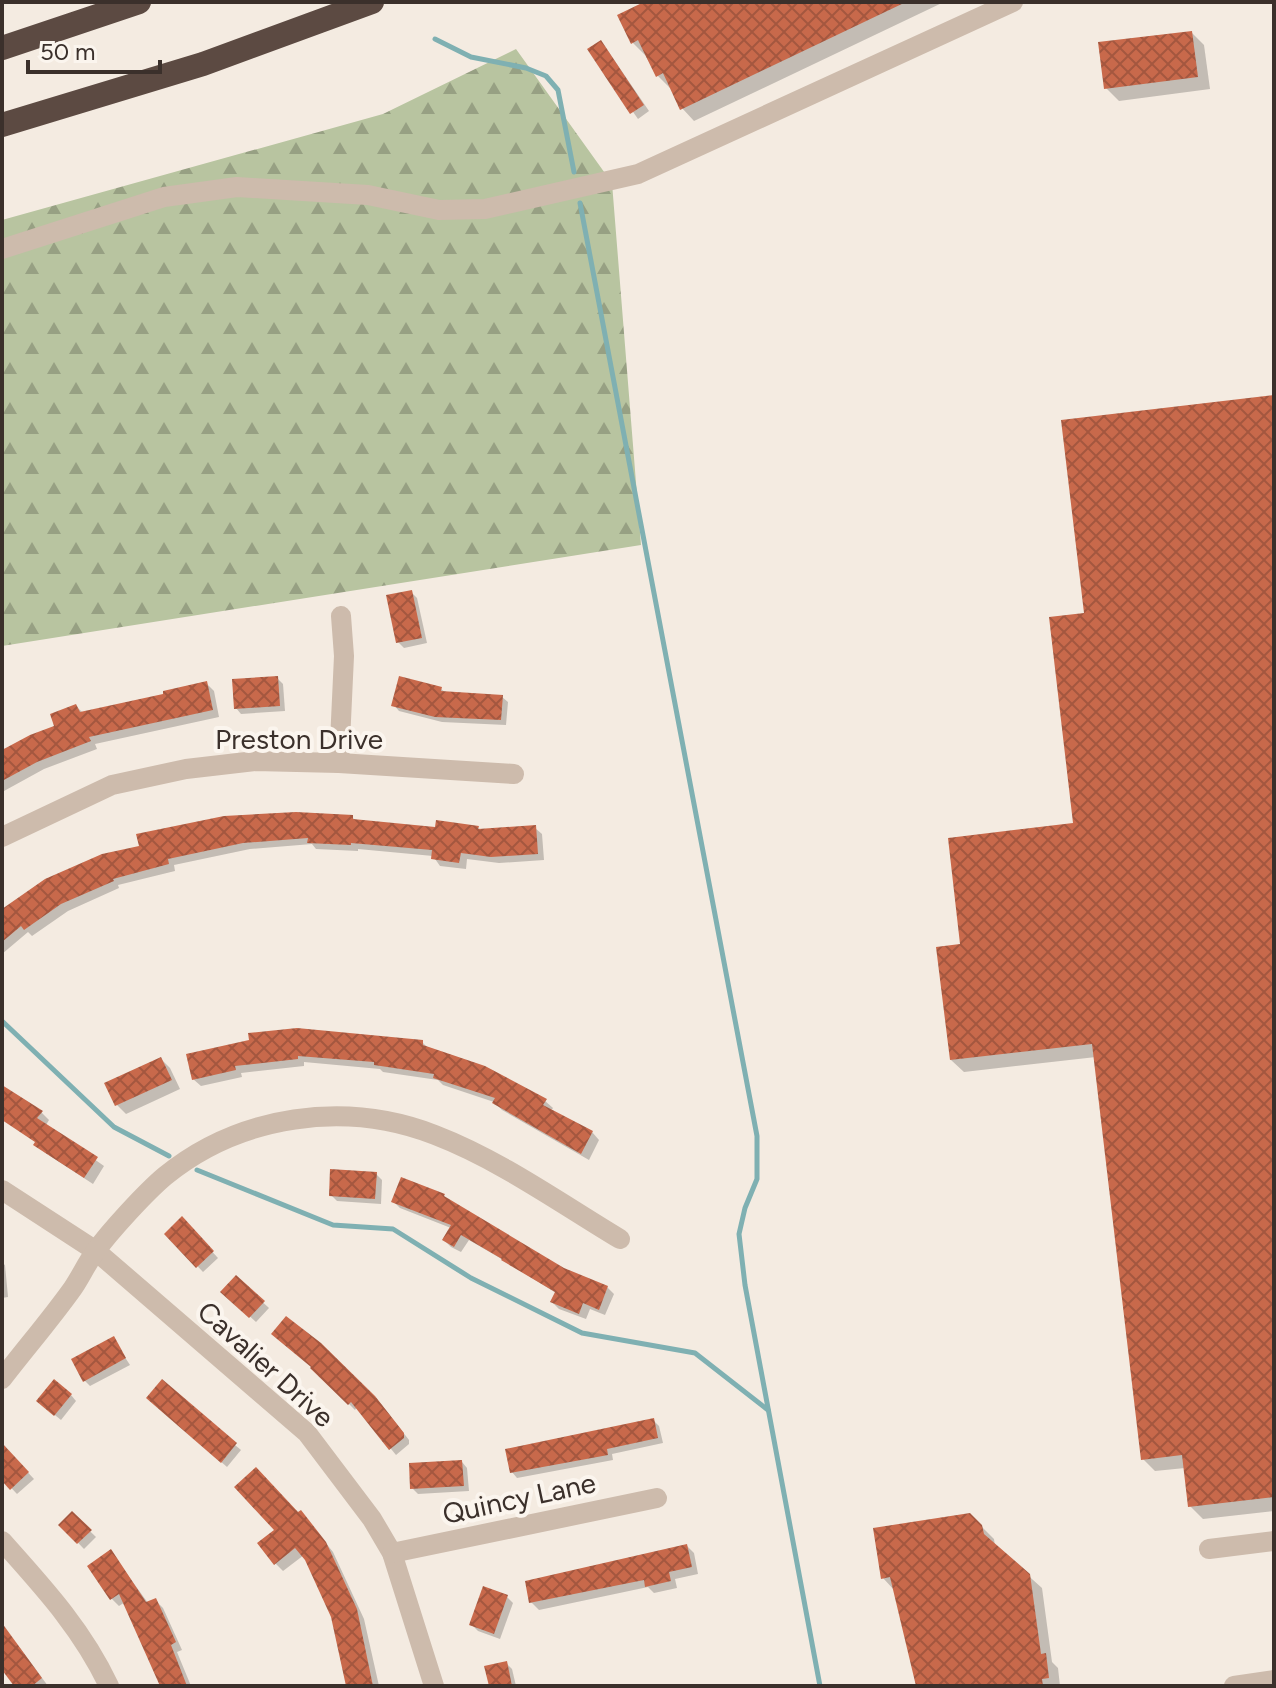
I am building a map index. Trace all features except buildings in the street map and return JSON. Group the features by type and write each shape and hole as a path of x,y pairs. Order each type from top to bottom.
{"highway":[{"path":"49,34 129,2"},
{"path":"2,48 139,2"},
{"path":"2,125 203,64 372,2"}],"street":[{"path":"2,249 164,197 237,187 368,195 439,210 485,209 638,174 1013,2"},
{"path":"339,763 344,656 341,616"},
{"name":"Preston Drive","path":"2,837 112,785 171,772 255,761 514,774"},
{"path":"2,1379 73,1288 96,1251 164,1177 205,1148 265,1124 318,1115 393,1123 434,1134 482,1157 620,1239"},
{"name":"Cavalier Drive","path":"2,1190 96,1251 307,1433 372,1519 392,1553 434,1686"},
{"name":"Quincy Lane","path":"392,1553 657,1498"},
{"path":"2,1541 58,1604 91,1650 109,1686"},
{"path":"1209,1549 1274,1541"},
{"path":"1234,1686 1274,1680"}],"green space":[{"path":"516,49 612,183 641,545 2,646 2,220 383,114"}],"waterway":[{"path":"435,39 471,57 526,68 546,76 558,90 574,172"},
{"path":"580,203 757,1136 757,1179 739,1234 745,1285 820,1686"},
{"path":"2,1021 114,1127 169,1156"},
{"path":"197,1170 333,1225 393,1229 471,1278 582,1333 695,1353 768,1410"}]}
